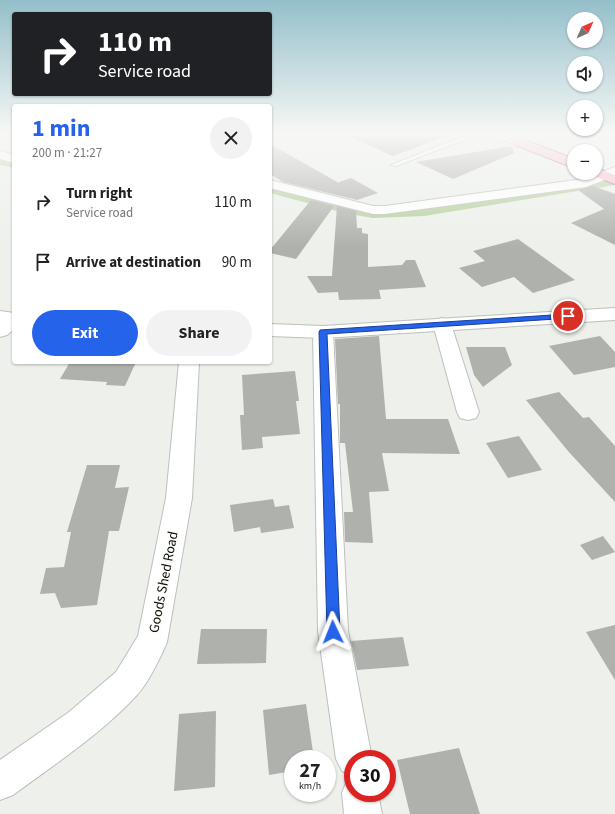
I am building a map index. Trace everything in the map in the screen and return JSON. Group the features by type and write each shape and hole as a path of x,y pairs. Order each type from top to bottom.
{"street":[{"path":"272,185 373,210 385,210 564,187 586,183 608,175"},
{"path":"272,330 323,332 615,314"},
{"path":"0,316 12,318"},
{"path":"0,332 12,320"},
{"path":"442,324 468,412"},
{"path":"323,332 333,632 353,750"},
{"name":"Goods Shed Road","path":"0,782 81,724 127,683 152,642 179,498 189,364"},
{"path":"361,802 363,814"}],"building":[{"path":"272,171 318,171 339,183 351,178 378,193 357,200 283,182 272,175"},
{"path":"436,171 472,171 453,179"},
{"path":"593,186 615,194 615,245 571,223 604,209 578,190"},
{"path":"311,200 334,206 296,259 272,253 272,248"},
{"path":"337,206 356,211 357,228 362,228 362,233 368,234 368,267 402,265 406,260 415,260 426,287 379,290 381,299 339,300 338,292 318,293 307,276 332,276"},
{"path":"518,239 575,280 533,293 514,277 482,287 459,268 485,261 473,251"},
{"path":"379,336 386,419 448,419 460,454 382,453 389,491 369,492 373,543 345,542 344,512 353,512 345,443 340,443 340,404 338,404 335,339"},
{"path":"600,336 615,352 615,367 574,375 549,346"},
{"path":"466,347 505,347 512,365 483,387 474,375"},
{"path":"69,364 135,364 125,386 106,385 107,382 60,379"},
{"path":"295,371 299,401 296,401 300,434 262,437 263,448 242,450 240,415 244,415 242,375"},
{"path":"559,392 583,418 589,417 615,446 615,502 568,451 526,400"},
{"path":"519,436 542,470 508,478 486,443"},
{"path":"87,465 120,465 115,488 129,487 119,531 109,531 97,605 61,608 55,593 40,594 46,568 64,567 71,532 67,532"},
{"path":"273,499 275,507 289,505 294,528 261,533 260,527 234,532 230,505"},
{"path":"603,536 615,552 592,560 580,545"},
{"path":"615,625 615,680 586,632"},
{"path":"201,629 267,629 266,663 197,664"},
{"path":"403,637 409,666 357,670 351,641"},
{"path":"306,704 313,750 284,750 284,772 269,775 263,710"},
{"path":"216,711 215,787 174,791 179,714"},
{"path":"459,748 480,814 410,814 397,760"}],"waterway":[{"path":"272,190 344,209 373,214 424,212 611,182"}],"route":[{"path":"333,632 323,332 568,316"}]}
